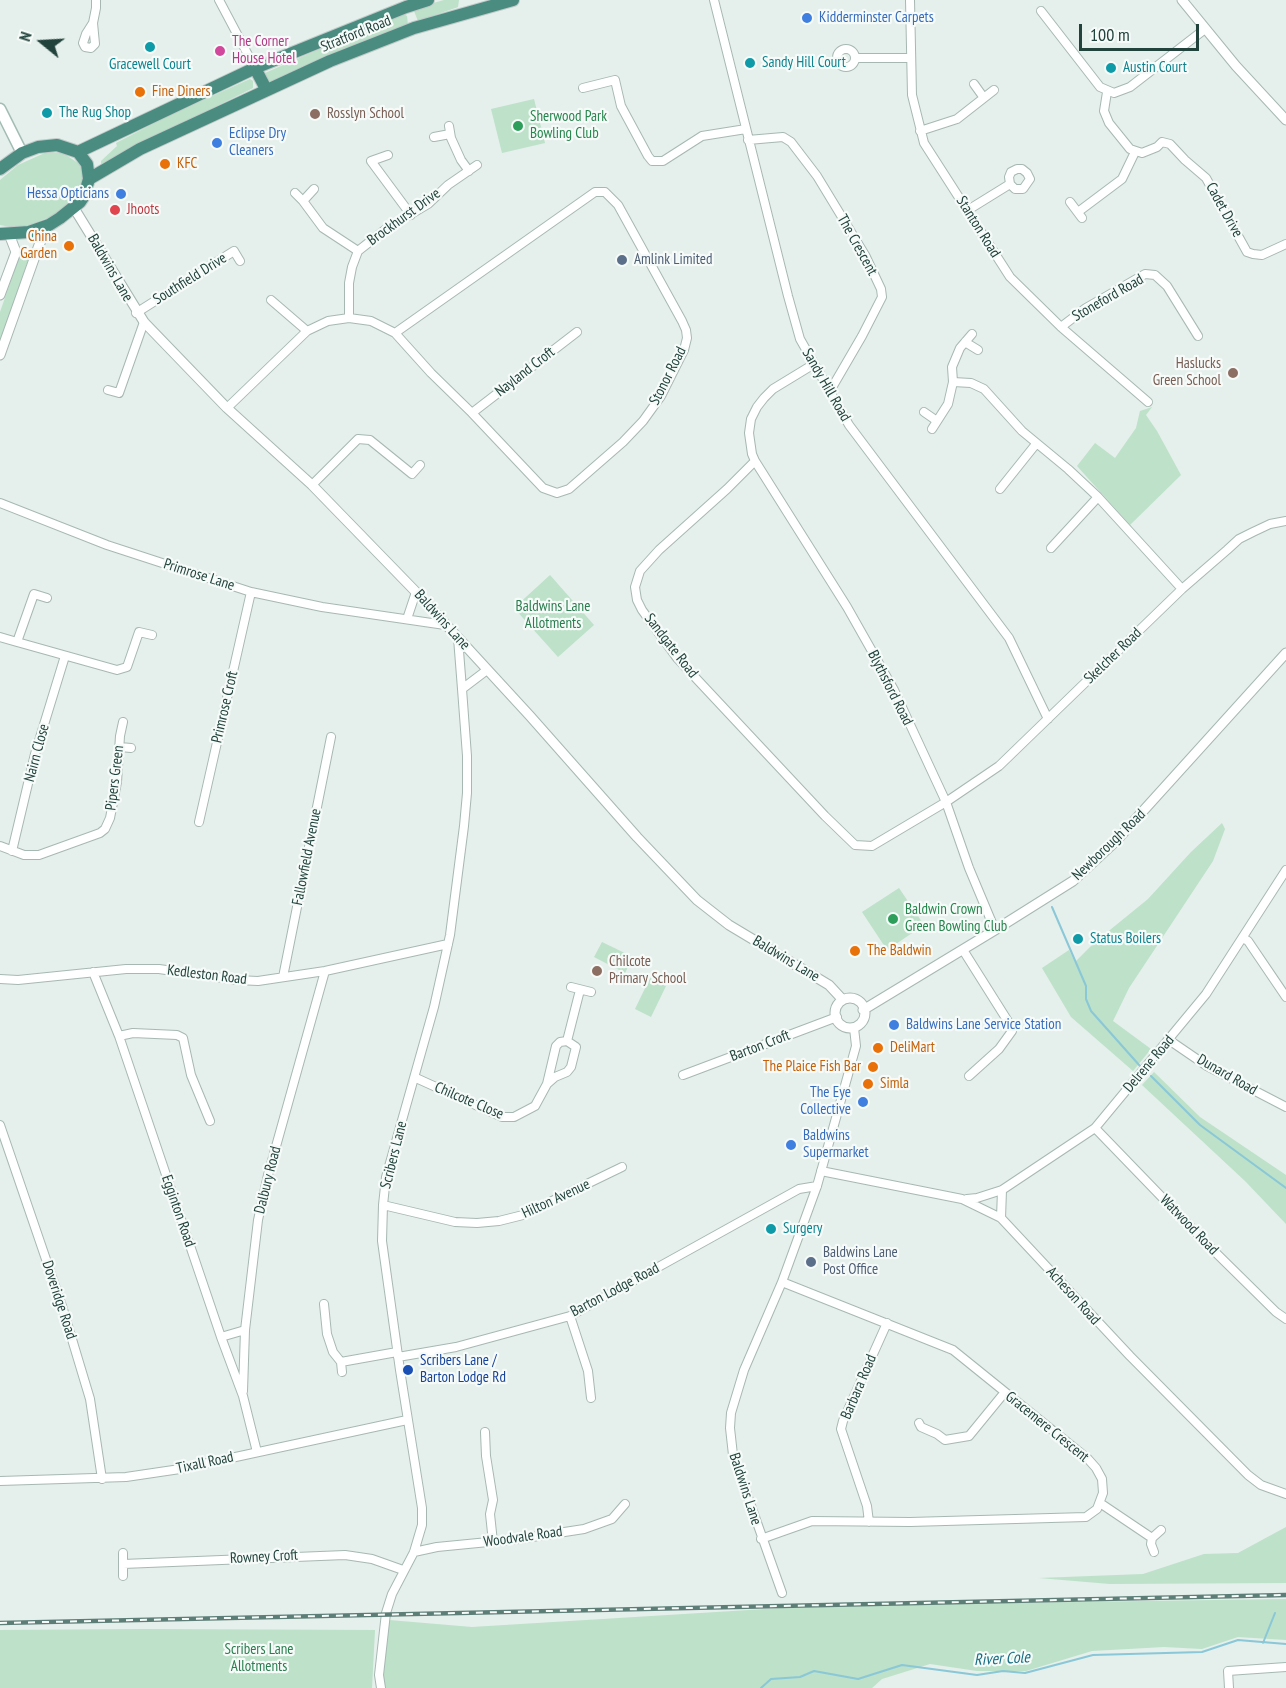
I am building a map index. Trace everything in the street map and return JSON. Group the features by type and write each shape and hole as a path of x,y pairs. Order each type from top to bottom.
{"highway":[{"name":"Stratford Road","path":"78,152 255,68 428,0"},
{"name":"Stratford Road","path":"89,179 140,149 330,61 469,6 513,0"},
{"path":"406,7 414,28"},
{"path":"255,68 266,89"},
{"path":"0,168 22,153 46,145 57,145 78,152 87,164 89,179 84,196 74,208 49,225 29,232 3,233"}],"main road":[{"path":"0,109 22,153"}],"street":[{"path":"93,24 96,0"},
{"path":"219,0 255,68"},
{"name":"Sandy Hill Road","path":"714,0 800,339 849,425 1009,638 1048,719"},
{"name":"Stanton Road","path":"910,0 912,95 924,143 1010,277 1061,327 1148,402"},
{"path":"1182,0 1286,120"},
{"path":"1041,11 1100,87 1107,92 1114,93 1130,87 1205,29"},
{"path":"856,58 910,58"},
{"path":"584,88 615,80 621,106 652,161 663,160 702,136 746,129"},
{"path":"974,84 984,98"},
{"path":"920,131 957,119 994,90"},
{"path":"1070,202 1080,215 1122,179 1135,152 1108,123 1104,111 1107,92"},
{"path":"434,137 450,130 461,160 469,171"},
{"name":"The Crescent","path":"748,140 783,137 791,142 817,176 865,255 881,289 882,297 830,391"},
{"name":"Cadet Drive","path":"1135,152 1150,150 1162,142 1170,144 1206,178 1247,252 1262,255 1286,244"},
{"path":"388,155 368,158 411,215"},
{"name":"Brockhurst Drive","path":"349,318 349,283 358,251 386,228 428,204 448,185 477,165"},
{"path":"968,210 1010,184"},
{"path":"303,201 314,189"},
{"name":"Stonor Road","path":"227,408 308,332 327,321 349,318 371,321 395,333 543,488 557,493 569,489 643,422 662,396 684,350 687,338 686,330 618,205 605,192 595,192 587,197 395,333"},
{"path":"295,193 323,228 358,251"},
{"name":"Baldwins Lane","path":"74,208 136,313 144,322 227,408 312,485 416,592 637,837 697,900 729,926 829,985 842,999"},
{"path":"0,355 39,245 49,225"},
{"path":"0,295 15,252 3,233"},
{"name":"Southfield Drive","path":"136,313 234,251 240,261"},
{"name":"Stoneford Road","path":"1061,327 1086,308 1145,274 1155,276 1167,286 1198,336"},
{"path":"271,300 308,332"},
{"path":"108,390 119,393 144,322"},
{"name":"Nayland Croft","path":"472,413 577,332"},
{"path":"932,429 948,405 953,382 952,367 960,348 972,334"},
{"path":"965,342 978,350"},
{"path":"755,460 749,433 751,419 757,407 773,389 814,364"},
{"path":"953,382 971,383 984,389 1022,431 1098,497 1182,589"},
{"path":"924,412 937,421"},
{"path":"312,485 358,439 370,440 412,474 420,465"},
{"path":"1000,489 1036,444"},
{"name":"Sandgate Road","path":"755,460 728,489 658,550 640,571 635,587 637,600 642,610 676,658 855,845 872,846 946,802"},
{"name":"Blythsford Road","path":"755,460 847,607 888,680 946,802 969,868 995,930"},
{"path":"1051,548 1098,497"},
{"name":"Primrose Lane","path":"0,503 107,545 251,592 322,606 446,625"},
{"name":"Skelcher Road","path":"946,802 999,766 1182,589 1239,539 1270,524 1286,521"},
{"name":"Primrose Croft","path":"199,822 251,592"},
{"path":"406,619 416,592"},
{"path":"17,642 34,594 47,598"},
{"path":"0,637 117,670 127,667 140,632 152,635"},
{"name":"Scribers Lane","path":"381,1688 379,1675 386,1613 403,1569 414,1552 422,1525 422,1508 382,1241 382,1205 386,1177 416,1078 448,944 464,826 467,756 458,638"},
{"name":"Newborough Road","path":"863,1010 1073,880 1098,859 1286,653"},
{"name":"Nairn Close","path":"12,851 35,754 65,656"},
{"path":"462,689 487,670"},
{"name":"Pipers Green","path":"0,846 32,856 39,855 100,833 105,829 110,818 117,782 123,722"},
{"name":"Fallowfield Avenue","path":"283,977 331,737"},
{"path":"120,747 130,748"},
{"name":"Delrene Road","path":"962,1199 977,1198 1002,1190 1095,1128 1206,994 1286,870"},
{"path":"1243,938 1248,941 1286,997"},
{"name":"Kedleston Road","path":"0,979 18,980 126,969 159,969 258,981 325,971 448,944"},
{"path":"963,950 1010,1023 1012,1031 999,1049 969,1076"},
{"name":"Dalbury Road","path":"243,1396 245,1330 258,1220 268,1175 325,971"},
{"name":"Egginton Road","path":"93,972 119,1036 243,1396 258,1452"},
{"path":"571,987 591,992"},
{"name":"Chilcote Close","path":"416,1078 507,1118 522,1114 536,1106 546,1084 556,1046 560,1042 567,1041 580,990"},
{"path":"842,999 857,1000 863,1010 863,1020 854,1028 842,1026 837,1017 837,1005 842,999"},
{"name":"Barton Croft","path":"683,1075 837,1017"},
{"name":"Baldwins Lane","path":"782,1593 733,1455 730,1420 744,1370 782,1282 817,1186 856,1046 854,1028"},
{"path":"119,1036 142,1033 177,1035 183,1038 191,1076 210,1121"},
{"name":"Dunard Road","path":"1169,1040 1207,1066 1286,1107"},
{"path":"546,1084 567,1072 571,1066 576,1047 567,1041"},
{"name":"Doveridge Road","path":"0,1125 62,1306 90,1399 102,1479"},
{"name":"Watwood Road","path":"1095,1128 1211,1248 1266,1303 1286,1319"},
{"name":"Hilton Avenue","path":"382,1205 455,1222 499,1221 523,1215 622,1167"},
{"name":"Acheson Road","path":"821,1171 962,1199 1001,1218 1122,1348 1248,1475 1261,1485 1286,1494"},
{"name":"Barton Lodge Road","path":"340,1362 456,1347 570,1316 799,1189 817,1186"},
{"path":"1001,1218 1002,1190"},
{"name":"Gracemere Crescent","path":"782,1282 953,1350 1096,1468 1104,1485 1100,1503"},
{"path":"324,1305 327,1334 333,1352 340,1362 342,1372"},
{"path":"570,1316 588,1371 591,1398"},
{"name":"Barbara Road","path":"869,1522 867,1506 841,1429 887,1323"},
{"path":"221,1337 245,1330"},
{"path":"919,1423 921,1427 945,1440 969,1436 1005,1392"},
{"name":"Tixall Road","path":"0,1481 102,1479 180,1469 407,1420"},
{"path":"485,1432 486,1456 493,1500 490,1514 493,1542"},
{"path":"761,1539 812,1521 1073,1519 1092,1514 1100,1503 1152,1538"},
{"name":"Woodvale Road","path":"414,1552 437,1547 493,1542 584,1529 612,1519 625,1504"},
{"path":"1154,1552 1152,1538 1161,1530"},
{"path":"123,1553 123,1576"},
{"name":"Rowney Croft","path":"123,1564 345,1555 372,1559 403,1569"},
{"path":"1229,1688 1228,1671 1286,1667"}],"green space":[{"path":"444,0 459,0 458,7 418,21 414,11 416,8"},
{"path":"402,13 407,16 408,25 405,28 270,82 266,79 265,73"},
{"path":"250,79 253,81 253,88 101,164 101,161 117,146 116,143 170,115"},
{"name":"Sherwood Park Bowling Club","path":"534,99 545,143 502,153 491,109"},
{"path":"47,152 63,153 81,165 83,185 76,198 54,215 33,224 16,228 0,225 0,180 18,165"},
{"path":"31,252 0,342 0,312 20,255"},
{"path":"1152,407 1146,415 1181,475 1130,525 1077,466 1095,443 1115,458 1136,428 1140,411"},
{"name":"Baldwins Lane Allotments","path":"550,575 594,625 558,657 514,608"},
{"path":"1222,823 1225,829 1213,861 1129,988 1113,1021 1151,1049 1133,1071 1071,1017 1042,968 1069,950 1075,962 1094,943 1148,899 1191,852"},
{"name":"Baldwin Crown Green Bowling Club","path":"899,888 924,925 887,950 862,912"},
{"path":"602,942 633,957 625,973 594,957"},
{"path":"650,978 666,986 651,1017 635,1009"},
{"path":"1154,1072 1200,1117 1286,1175 1286,1224 1245,1181 1142,1085"},
{"path":"1286,1527 1286,1583 1110,1584 1039,1578 1143,1574 1204,1554 1238,1553"},
{"path":"1286,1599 1286,1640 1238,1637 1202,1649 1164,1647 1092,1651 1026,1671 977,1671 930,1664 882,1679 872,1688 385,1688 383,1674 389,1620 472,1627 782,1608"},
{"name":"Scribers Lane Allotments","path":"0,1630 375,1630 372,1688 0,1688"}],"waterway":[{"path":"1052,907 1086,986 1086,999 1091,1011 1140,1066"},
{"path":"1151,1076 1200,1125 1286,1188"},
{"path":"1263,1643 1275,1613"},
{"name":"River Cole","path":"761,1688 771,1679 800,1677 814,1671 858,1679 902,1665 977,1675 1003,1671 1025,1673 1093,1655 1202,1652 1238,1640 1286,1644"}],"railway":[{"path":"0,1623 1286,1595"}],"place":[{"name":"Kidderminster Carpets","path":"807,18"},
{"name":"Gracewell Court","path":"150,47"},
{"name":"The Corner House Hotel","path":"220,51"},
{"name":"Sandy Hill Court","path":"750,63"},
{"name":"Austin Court","path":"1111,68"},
{"name":"Fine Diners","path":"140,92"},
{"name":"The Rug Shop","path":"47,113"},
{"name":"Rosslyn School","path":"315,114"},
{"name":"Sherwood Park Bowling Club","path":"518,126"},
{"name":"Eclipse Dry Cleaners","path":"217,143"},
{"name":"KFC","path":"165,164"},
{"name":"Hessa Opticians","path":"121,194"},
{"name":"Jhoots","path":"115,210"},
{"name":"China Garden","path":"69,246"},
{"name":"Amlink Limited","path":"622,260"},
{"name":"Haslucks Green School","path":"1233,373"},
{"name":"Baldwin Crown Green Bowling Club","path":"893,919"},
{"name":"Status Boilers","path":"1078,939"},
{"name":"The Baldwin","path":"855,951"},
{"name":"Chilcote Primary School","path":"597,971"},
{"name":"Baldwins Lane Service Station","path":"894,1025"},
{"name":"DeliMart","path":"878,1048"},
{"name":"The Plaice Fish Bar","path":"873,1067"},
{"name":"Simla","path":"868,1084"},
{"name":"The Eye Collective","path":"863,1102"},
{"name":"Baldwins Supermarket","path":"791,1145"},
{"name":"Surgery","path":"771,1229"},
{"name":"Baldwins Lane Post Office","path":"811,1262"},
{"name":"Scribers Lane / Barton Lodge Rd","path":"408,1370"}]}
